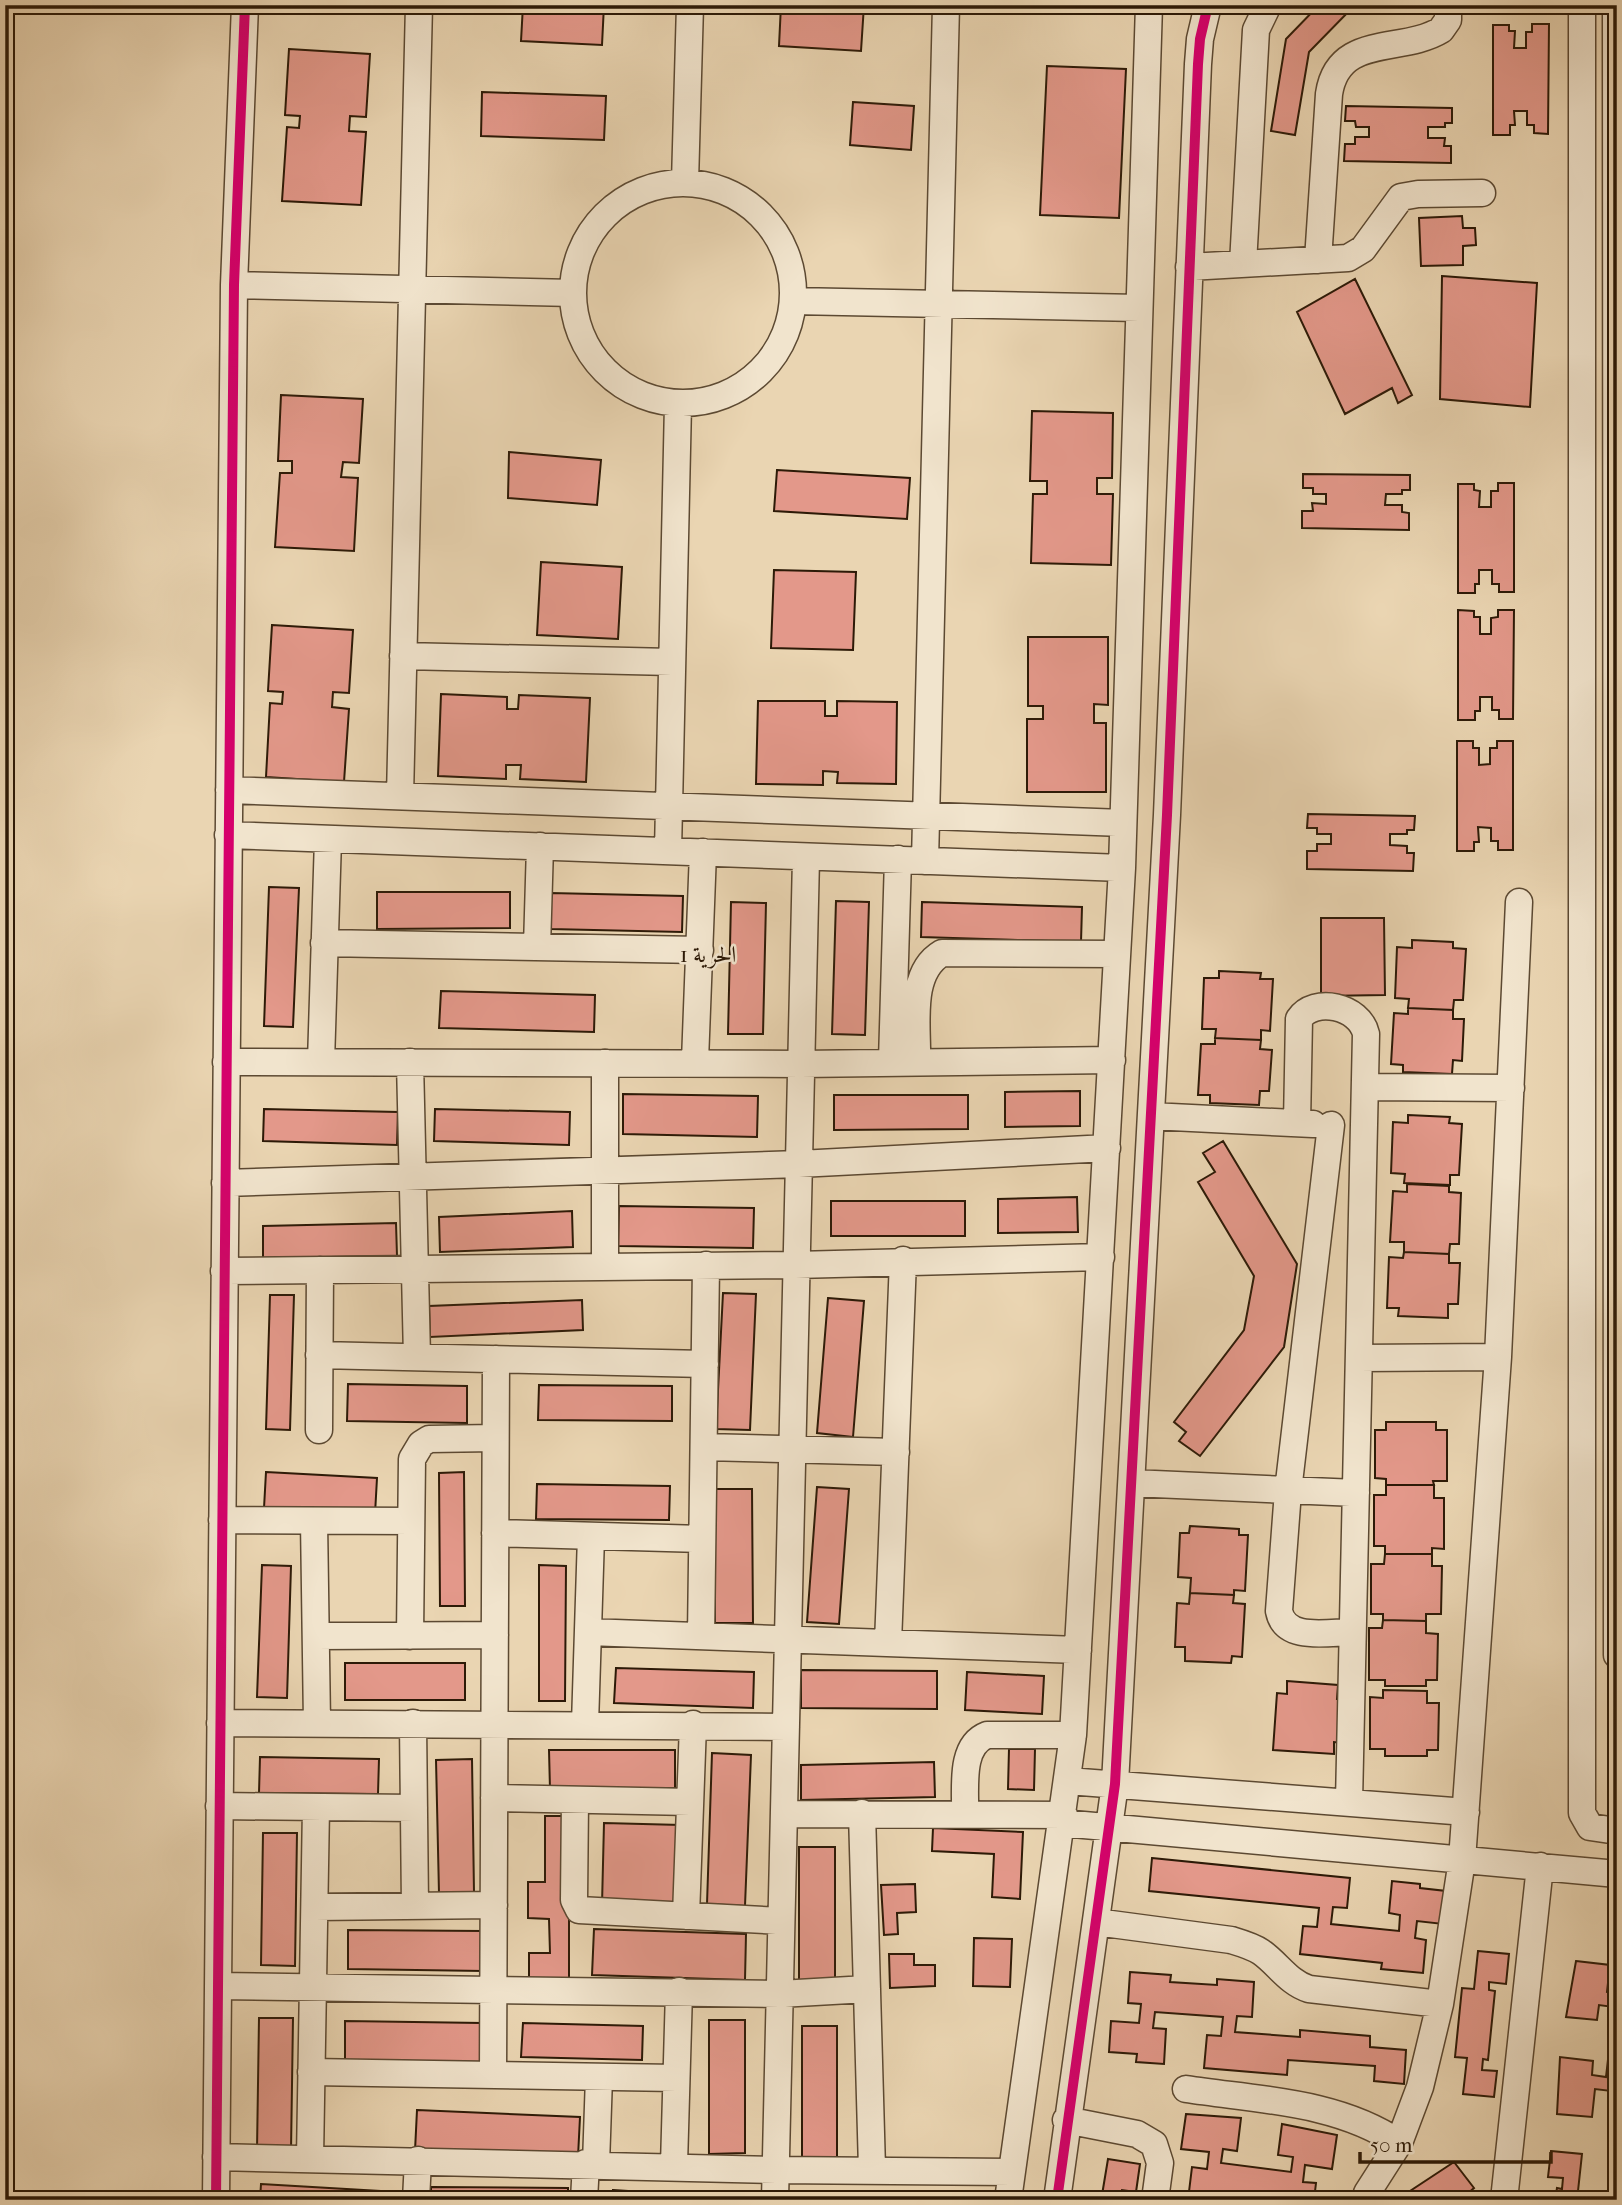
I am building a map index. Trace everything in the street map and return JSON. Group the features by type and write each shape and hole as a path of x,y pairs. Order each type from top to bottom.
{"street":[{"path":"216,2200 234,285 245,5"},
{"path":"400,796 419,5"},
{"path":"685,182 690,5"},
{"path":"925,861 946,5"},
{"path":"1243,264 1256,30 1268,5"},
{"path":"1318,260 1329,94 1334,75 1346,59 1355,54 1436,33 1448,20 1448,5"},
{"path":"1583,5 1582,1814 1590,1827 1617,1831"},
{"path":"1616,5 1617,1656"},
{"path":"1008,2200 1073,1735 1122,868 1150,6"},
{"path":"1056,2200 1115,1784 1151,1116 1203,9"},
{"path":"685,182 720,189 752,206 775,233 790,265 793,301 785,335 768,364 743,386 722,396 712,400 678,404 645,397 616,381 592,356 578,326 573,293 579,258 595,228 620,203 650,188 685,182"},
{"path":"1189,267 1348,258 1363,250 1401,197 1418,194 1482,193"},
{"path":"234,285 573,293"},
{"path":"793,301 1139,308"},
{"path":"668,851 678,404"},
{"path":"403,656 672,663"},
{"path":"229,790 1123,823"},
{"path":"228,835 1122,868"},
{"path":"321,1062 328,839"},
{"path":"537,947 540,846"},
{"path":"695,1061 703,852"},
{"path":"775,2200 806,858"},
{"path":"898,859 907,983 904,1061"},
{"path":"1367,2193 1399,2143 1420,2087 1440,2004 1462,1860 1499,1357 1519,902"},
{"path":"324,943 700,950"},
{"path":"907,983 942,953 951,951 1117,954"},
{"path":"1297,1123 1297,1024 1306,1011 1345,1009 1360,1018 1366,1034 1349,1802"},
{"path":"226,1062 695,1061 801,1064 1112,1060"},
{"path":"410,1062 417,1357"},
{"path":"605,1063 605,1267"},
{"path":"1365,1087 1511,1088"},
{"path":"1151,1116 1364,1126"},
{"path":"1331,1125 1288,1492 1280,1618 1284,1625 1296,1632 1352,1632"},
{"path":"225,1183 799,1164 1107,1149"},
{"path":"224,1271 796,1265 903,1260 1101,1257"},
{"path":"888,1643 903,1260"},
{"path":"701,1636 706,1265"},
{"path":"319,1430 320,1270"},
{"path":"320,1356 705,1364"},
{"path":"1359,1358 1499,1357"},
{"path":"494,2075 496,1359"},
{"path":"410,1636 411,1468 421,1444 429,1439 495,1438"},
{"path":"704,1447 895,1452"},
{"path":"1132,1483 1356,1493"},
{"path":"222,1520 411,1521"},
{"path":"314,1521 317,1723"},
{"path":"495,1533 702,1539"},
{"path":"585,1724 591,1535"},
{"path":"588,1632 1078,1650"},
{"path":"316,1636 495,1635"},
{"path":"220,1723 693,1724 786,1727"},
{"path":"413,1723 415,1906"},
{"path":"686,1916 693,1724"},
{"path":"965,1814 970,1750 979,1738 987,1735 1073,1735"},
{"path":"1068,1781 1466,1812"},
{"path":"1185,1834 1189,1789"},
{"path":"494,1798 690,1802"},
{"path":"575,1800 576,1908 586,1913 781,1922"},
{"path":"219,1806 414,1808"},
{"path":"310,2158 316,1807"},
{"path":"862,1813 872,2169"},
{"path":"784,1814 965,1814 1063,1819 1110,1827 1617,1874"},
{"path":"1504,2200 1540,1866"},
{"path":"315,1907 494,1905"},
{"path":"1096,1922 1231,1940 1249,1945 1261,1952 1292,1981 1309,1989 1440,2004"},
{"path":"218,1986 780,1994 867,1989"},
{"path":"674,2165 679,1991"},
{"path":"312,2072 676,2078"},
{"path":"583,2200 591,2164 599,2077"},
{"path":"1186,2089 1326,2110 1364,2123 1399,2143"},
{"path":"1066,2120 1137,2134 1154,2144 1160,2163 1155,2200"},
{"path":"216,2157 674,2165 776,2170 1011,2172"},
{"path":"416,2200 418,2160"}],"building":[{"path":"523,5 604,5 602,45 521,41"},
{"path":"781,5 864,5 861,51 779,46"},
{"path":"1319,5 1368,5 1354,6 1309,52 1295,135 1271,131 1286,39"},
{"path":"1532,24 1549,24 1548,134 1534,133 1534,125 1527,125 1527,111 1514,111 1515,125 1510,125 1510,135 1493,135 1493,25 1509,25 1509,31 1515,31 1514,48 1526,48 1526,32 1532,32"},
{"path":"289,49 370,54 366,117 350,116 349,131 366,132 361,205 282,201 287,127 299,128 300,116 285,115"},
{"path":"1047,66 1126,69 1119,218 1040,215"},
{"path":"482,92 606,96 604,140 481,136"},
{"path":"853,102 914,106 911,150 850,145"},
{"path":"1346,106 1452,108 1452,123 1445,123 1445,127 1428,127 1428,138 1445,138 1444,146 1451,146 1451,163 1344,161 1345,144 1355,144 1355,137 1369,137 1369,127 1356,127 1355,121 1345,121"},
{"path":"1462,216 1463,228 1475,228 1476,245 1463,246 1463,265 1421,266 1419,218"},
{"path":"1442,276 1537,283 1530,407 1440,399"},
{"path":"1355,279 1412,395 1398,403 1392,388 1345,414 1297,312"},
{"path":"281,395 363,399 359,463 343,462 341,477 358,478 354,551 275,547 280,473 292,473 292,461 278,461"},
{"path":"1032,411 1113,413 1112,478 1097,478 1097,494 1113,494 1111,565 1031,563 1033,494 1047,494 1047,481 1030,481"},
{"path":"509,452 601,460 597,505 508,498"},
{"path":"777,470 910,478 907,519 774,511"},
{"path":"1303,474 1410,475 1410,490 1402,490 1402,494 1386,494 1385,505 1402,505 1402,512 1409,513 1409,530 1302,528 1302,511 1313,511 1312,503 1326,504 1326,494 1313,494 1313,488 1303,488"},
{"path":"1498,483 1514,483 1514,592 1499,592 1499,584 1492,584 1492,570 1479,570 1479,584 1475,584 1475,593 1458,593 1458,484 1474,484 1474,490 1480,491 1479,507 1491,507 1491,491 1498,491"},
{"path":"541,562 622,567 618,639 537,635"},
{"path":"774,570 856,572 853,650 771,648"},
{"path":"1458,610 1474,611 1474,617 1480,617 1480,634 1491,634 1491,618 1498,617 1498,610 1514,610 1513,719 1499,719 1499,710 1492,710 1492,697 1480,697 1480,711 1475,711 1475,720 1458,720"},
{"path":"272,625 353,630 349,693 333,692 332,707 349,709 344,782 266,777 270,703 282,704 283,692 268,691"},
{"path":"1028,637 1108,637 1108,705 1094,704 1094,723 1106,723 1106,792 1027,792 1027,719 1043,719 1043,706 1028,706"},
{"path":"441,694 507,697 507,709 518,709 519,695 590,698 586,782 520,779 521,765 506,765 506,779 438,776"},
{"path":"758,701 825,701 825,716 837,716 837,701 897,702 896,784 837,783 838,772 823,771 823,785 756,784"},
{"path":"1457,741 1473,741 1473,748 1479,748 1479,765 1490,764 1490,748 1497,748 1497,741 1513,741 1513,850 1498,850 1498,841 1491,841 1491,828 1478,827 1479,842 1474,842 1474,851 1457,851"},
{"path":"1308,814 1415,816 1414,830 1407,830 1407,834 1390,834 1390,845 1407,846 1407,853 1414,853 1413,871 1307,869 1307,851 1317,851 1317,844 1331,844 1331,834 1317,834 1317,828 1307,828"},
{"path":"269,887 299,888 293,1027 264,1026"},
{"path":"377,892 510,892 510,928 377,929"},
{"path":"550,893 683,896 682,932 550,929"},
{"path":"836,901 869,902 865,1035 832,1034"},
{"path":"731,902 766,903 763,1034 728,1034"},
{"path":"922,902 1082,907 1081,942 921,937"},
{"path":"1321,918 1384,918 1385,995 1321,996"},
{"path":"1412,940 1453,942 1453,948 1466,949 1463,1000 1454,1000 1453,1010 1408,1008 1409,999 1395,998 1397,947 1412,948"},
{"path":"1219,971 1261,973 1260,979 1273,979 1270,1031 1261,1030 1261,1040 1215,1038 1216,1029 1202,1029 1204,978 1219,978"},
{"path":"441,991 595,995 594,1032 439,1028"},
{"path":"1408,1008 1453,1010 1453,1019 1464,1019 1462,1061 1453,1060 1452,1074 1403,1072 1403,1065 1391,1064 1394,1013 1408,1014"},
{"path":"1215,1038 1261,1040 1260,1049 1272,1050 1269,1091 1260,1091 1259,1105 1210,1103 1210,1095 1198,1095 1201,1044 1215,1044"},
{"path":"1080,1091 1080,1126 1005,1127 1005,1092"},
{"path":"623,1094 758,1096 757,1137 623,1134"},
{"path":"834,1095 968,1095 968,1129 834,1130"},
{"path":"264,1109 398,1112 397,1145 263,1141"},
{"path":"435,1109 570,1112 569,1145 434,1141"},
{"path":"1408,1115 1450,1117 1449,1123 1462,1124 1459,1175 1450,1175 1450,1185 1404,1183 1405,1174 1391,1173 1393,1122 1408,1123"},
{"path":"1223,1141 1297,1264 1284,1347 1200,1456 1179,1441 1186,1432 1174,1422 1244,1330 1254,1276 1198,1182 1215,1172 1203,1153"},
{"path":"1407,1184 1449,1186 1449,1192 1461,1193 1459,1244 1450,1244 1449,1254 1404,1252 1404,1242 1390,1242 1393,1191 1407,1192"},
{"path":"1077,1197 1078,1232 998,1233 998,1199"},
{"path":"831,1201 965,1201 965,1236 831,1236"},
{"path":"619,1206 754,1208 753,1248 618,1246"},
{"path":"572,1211 573,1247 440,1252 439,1217"},
{"path":"396,1223 397,1256 263,1258 263,1226"},
{"path":"1404,1252 1449,1254 1449,1263 1460,1263 1458,1304 1448,1304 1448,1318 1398,1316 1399,1308 1387,1308 1389,1257 1403,1258"},
{"path":"723,1293 756,1294 750,1430 716,1429"},
{"path":"270,1295 294,1295 290,1430 266,1429"},
{"path":"828,1298 864,1301 853,1437 817,1433"},
{"path":"582,1300 583,1330 430,1337 429,1306"},
{"path":"348,1384 467,1386 467,1423 347,1421"},
{"path":"539,1385 672,1386 672,1421 538,1420"},
{"path":"1386,1422 1436,1422 1436,1430 1447,1430 1447,1481 1433,1481 1434,1485 1386,1485 1386,1479 1375,1478 1375,1430 1386,1430"},
{"path":"266,1472 377,1478 375,1514 264,1508"},
{"path":"464,1472 465,1606 440,1606 439,1473"},
{"path":"537,1484 670,1486 669,1520 536,1519"},
{"path":"1386,1485 1434,1485 1434,1498 1444,1498 1444,1549 1432,1548 1432,1554 1385,1554 1385,1546 1374,1546 1374,1495 1386,1495"},
{"path":"817,1487 849,1489 839,1624 807,1622"},
{"path":"714,1489 752,1489 753,1623 715,1623"},
{"path":"1190,1526 1239,1529 1239,1535 1248,1535 1245,1591 1234,1590 1234,1595 1190,1593 1191,1578 1178,1577 1180,1533 1189,1533"},
{"path":"1385,1554 1432,1554 1432,1566 1442,1566 1441,1614 1426,1614 1426,1621 1383,1620 1383,1614 1371,1614 1371,1564 1384,1564"},
{"path":"262,1565 291,1566 287,1698 257,1697"},
{"path":"539,1565 566,1566 565,1701 539,1701"},
{"path":"1190,1593 1234,1595 1233,1603 1245,1604 1242,1657 1232,1656 1231,1663 1185,1661 1185,1647 1175,1647 1177,1603 1189,1604"},
{"path":"1383,1620 1426,1621 1426,1633 1438,1634 1437,1680 1426,1680 1426,1686 1385,1686 1385,1680 1369,1680 1369,1628 1382,1628"},
{"path":"345,1663 465,1663 465,1700 345,1700"},
{"path":"616,1668 754,1672 753,1708 614,1703"},
{"path":"801,1670 937,1671 937,1709 801,1708"},
{"path":"967,1672 1044,1676 1042,1714 965,1710"},
{"path":"1287,1681 1338,1685 1337,1699 1345,1699 1343,1743 1334,1742 1334,1754 1273,1750 1277,1693 1287,1694"},
{"path":"1383,1690 1427,1691 1427,1703 1439,1703 1438,1750 1427,1750 1427,1756 1385,1756 1385,1749 1370,1749 1370,1697 1383,1698"},
{"path":"1009,1749 1035,1749 1034,1790 1008,1789"},
{"path":"549,1750 675,1750 675,1788 550,1789"},
{"path":"712,1753 751,1755 745,1906 707,1904"},
{"path":"260,1757 379,1759 378,1794 259,1793"},
{"path":"472,1759 474,1892 439,1893 436,1760"},
{"path":"934,1762 935,1797 801,1800 801,1765"},
{"path":"545,1816 569,1816 569,1978 529,1978 529,1953 550,1953 549,1919 528,1918 528,1882 545,1882"},
{"path":"604,1823 681,1825 679,1907 602,1905"},
{"path":"933,1828 1023,1832 1020,1899 992,1897 994,1854 932,1851"},
{"path":"263,1833 297,1833 295,1966 261,1965"},
{"path":"799,1847 835,1847 835,1981 799,1981"},
{"path":"1152,1858 1350,1878 1347,1908 1333,1907 1331,1924 1399,1931 1400,1915 1389,1913 1392,1881 1420,1884 1420,1888 1446,1891 1443,1924 1417,1921 1415,1938 1426,1940 1423,1973 1381,1969 1382,1963 1300,1954 1303,1926 1317,1927 1319,1908 1149,1891"},
{"path":"915,1884 916,1912 897,1913 898,1934 884,1935 881,1885"},
{"path":"594,1929 746,1934 745,1980 592,1975"},
{"path":"348,1930 484,1931 484,1971 348,1969"},
{"path":"974,1938 1012,1939 1010,1987 973,1986"},
{"path":"1478,1951 1509,1954 1506,1984 1489,1982 1489,1990 1495,1991 1488,2060 1483,2059 1482,2070 1497,2071 1494,2097 1463,2094 1467,2058 1455,2057 1462,1988 1474,1989"},
{"path":"889,1954 914,1954 914,1965 935,1965 935,1986 890,1988"},
{"path":"1576,1961 1610,1965 1607,1992 1617,1994 1617,2107 1610,2106 1612,2091 1595,2089 1592,2117 1557,2114 1560,2057 1593,2061 1592,2075 1606,2077 1614,2007 1599,2005 1597,2020 1566,2017"},
{"path":"1130,1972 1171,1975 1170,1982 1217,1985 1217,1979 1254,1982 1252,2017 1237,2016 1235,2032 1300,2037 1300,2030 1370,2036 1370,2047 1406,2050 1404,2084 1374,2081 1375,2066 1288,2060 1287,2075 1204,2068 1207,2035 1221,2036 1223,2017 1155,2012 1153,2028 1166,2029 1164,2064 1136,2062 1137,2054 1109,2052 1111,2021 1139,2023 1141,2004 1128,2003"},
{"path":"259,2018 293,2018 291,2151 257,2150"},
{"path":"709,2020 745,2020 745,2153 709,2154"},
{"path":"345,2021 482,2023 481,2062 345,2060"},
{"path":"523,2023 643,2026 642,2060 521,2057"},
{"path":"802,2026 837,2026 837,2160 802,2160"},
{"path":"417,2110 580,2117 578,2157 415,2151"},
{"path":"1186,2114 1241,2118 1237,2151 1223,2149 1221,2163 1291,2172 1293,2157 1278,2155 1282,2124 1337,2135 1332,2169 1305,2165 1303,2182 1316,2183 1314,2200 1188,2200 1192,2167 1207,2169 1209,2152 1181,2149"},
{"path":"1551,2151 1582,2154 1578,2191 1589,2192 1588,2200 1555,2200 1557,2188 1562,2189 1563,2178 1548,2177"},
{"path":"1108,2159 1140,2164 1136,2192 1122,2190 1120,2200 1092,2200 1093,2193 1102,2195"},
{"path":"1454,2162 1474,2188 1460,2200 1412,2200 1407,2193"},
{"path":"261,2184 397,2192 397,2200 260,2200"},
{"path":"431,2187 568,2188 568,2200 431,2200"},
{"path":"613,2190 735,2198 735,2200 613,2200"},
{"path":"826,2196 918,2200 826,2200"}],"cycle path":[{"path":"216,2200 234,285 245,5"},
{"path":"1057,2200 1115,1784 1167,815 1198,64 1200,39 1208,5"}],"district":[{"name":"الحرية 1","path":"708,954"}]}
